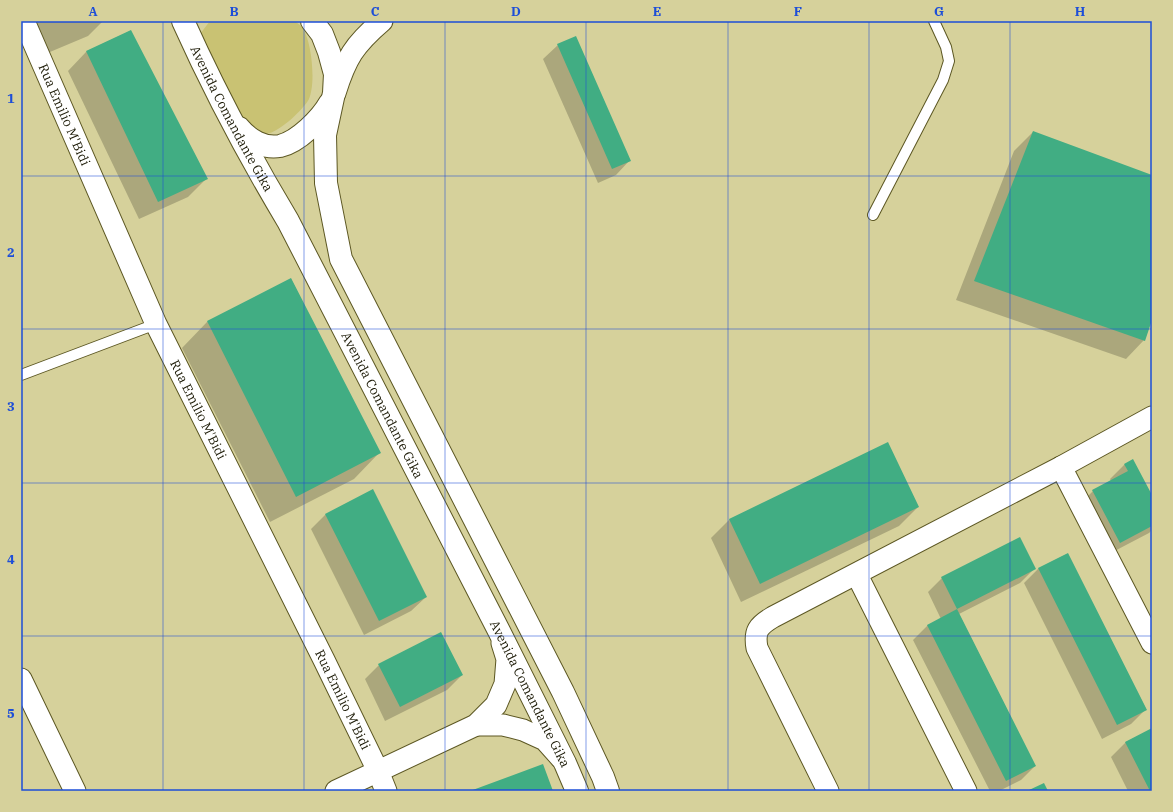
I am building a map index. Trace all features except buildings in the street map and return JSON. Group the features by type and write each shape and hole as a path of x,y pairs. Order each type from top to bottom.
{"street":[{"name":"Rua Emilio M'Bidi","path":"24,21 156,324 324,660 378,771 386,791"},
{"name":"Avenida Comandante Gika","path":"183,21 231,120 288,221 499,631 565,763 577,791"},
{"path":"199,56 196,41 198,28 202,21"},
{"path":"312,21 322,34 329,52 334,74 334,93 325,135 326,183 341,259 563,692 603,777 608,791"},
{"path":"231,120 251,139 265,146 280,146 294,140 319,119 329,105 342,70 351,52 364,36 382,21"},
{"path":"828,791 757,648 755,638 758,629 764,622 857,575 1062,467 1152,417"},
{"path":"1062,467 1152,643"},
{"path":"857,575 966,791"},
{"path":"336,791 476,725 496,705 505,684 507,659 499,631"},
{"path":"21,679 75,791"},
{"path":"476,725 503,725 523,730 545,740 565,763"}],"lane":[{"path":"873,214 944,80 949,61 946,47 934,21"},
{"path":"21,375 156,324"}],"shaded area":[{"path":"210,21 295,21 302,27 308,42 312,62 311,92 309,99 302,108 292,119 280,128 268,134 249,131 236,114 200,34"}]}
